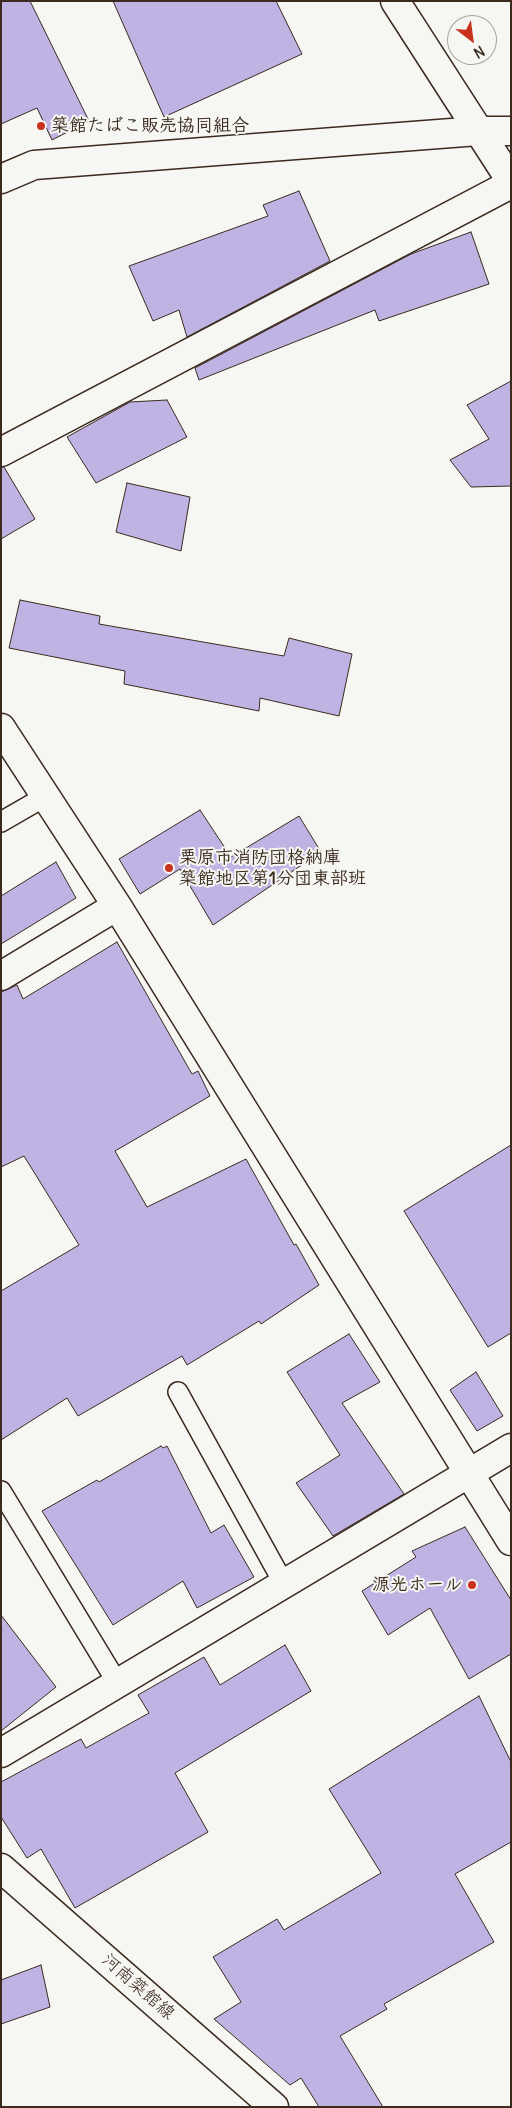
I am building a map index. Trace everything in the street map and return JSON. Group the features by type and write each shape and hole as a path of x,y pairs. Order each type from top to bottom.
{"street":[{"path":"1,452 511,183 395,1"},
{"path":"1,179 34,164 478,131 511,131"},
{"path":"1,728 118,906 511,1541"},
{"path":"1,976 118,906"},
{"path":"1,1753 511,1448"},
{"name":"河南築館線","path":"1,1868 274,2107"}],"lane":[{"path":"1,822 46,796"},
{"path":"178,1392 284,1584"},
{"path":"1,1491 118,1684"}],"building":[{"path":"1,1 30,1 89,121 52,140 37,108 1,124"},
{"path":"113,1 276,1 302,54 164,117"},
{"path":"299,191 330,261 187,337 179,310 153,321 129,266 268,216 263,205"},
{"path":"471,232 489,284 379,321 375,310 199,380 195,368 411,254"},
{"path":"511,381 511,486 471,487 450,460 489,439 467,405"},
{"path":"167,400 187,437 96,483 67,437 130,402"},
{"path":"1,467 4,467 35,519 1,539"},
{"path":"127,483 190,497 181,551 116,532"},
{"path":"20,600 100,616 99,624 284,656 289,638 352,654 339,716 260,698 259,711 124,684 125,671 9,648"},
{"path":"200,810 231,857 299,816 321,852 213,925 180,869 140,894 119,859"},
{"path":"56,862 76,898 1,944 1,896"},
{"path":"117,942 192,1074 198,1071 210,1096 115,1151 147,1207 246,1159 294,1245 296,1244 319,1285 261,1324 259,1321 187,1365 182,1356 78,1416 67,1398 1,1440 1,1291 79,1245 24,1156 1,1167 1,992 17,985 23,999"},
{"path":"511,1145 511,1333 488,1347 404,1211"},
{"path":"349,1334 380,1382 342,1403 404,1494 333,1536 296,1483 340,1455 287,1372"},
{"path":"476,1372 503,1416 477,1431 450,1390"},
{"path":"161,1446 163,1448 167,1446 211,1533 224,1525 254,1577 197,1608 183,1581 113,1625 42,1511 97,1480 99,1482"},
{"path":"465,1527 511,1600 511,1654 469,1679 430,1608 388,1635 362,1591 416,1557 412,1551"},
{"path":"1,1615 56,1687 1,1731"},
{"path":"285,1645 311,1691 175,1773 208,1832 75,1908 41,1849 27,1858 1,1817 1,1782 81,1739 86,1748 149,1713 138,1695 204,1657 220,1685"},
{"path":"479,1696 511,1762 511,1842 455,1874 494,1942 384,2004 387,2009 340,2036 383,2107 319,2107 301,2078 290,2085 214,2019 241,2002 213,1957 277,1919 284,1930 381,1873 329,1789"},
{"path":"41,1965 50,2007 1,2024 1,1980"}],"place":[{"name":"築館たばこ販売協同組合","path":"41,126"},
{"name":"栗原市消防団格納庫 築館地区第1分団東部班","path":"169,868"},
{"name":"源光ホール","path":"472,1585"}]}
